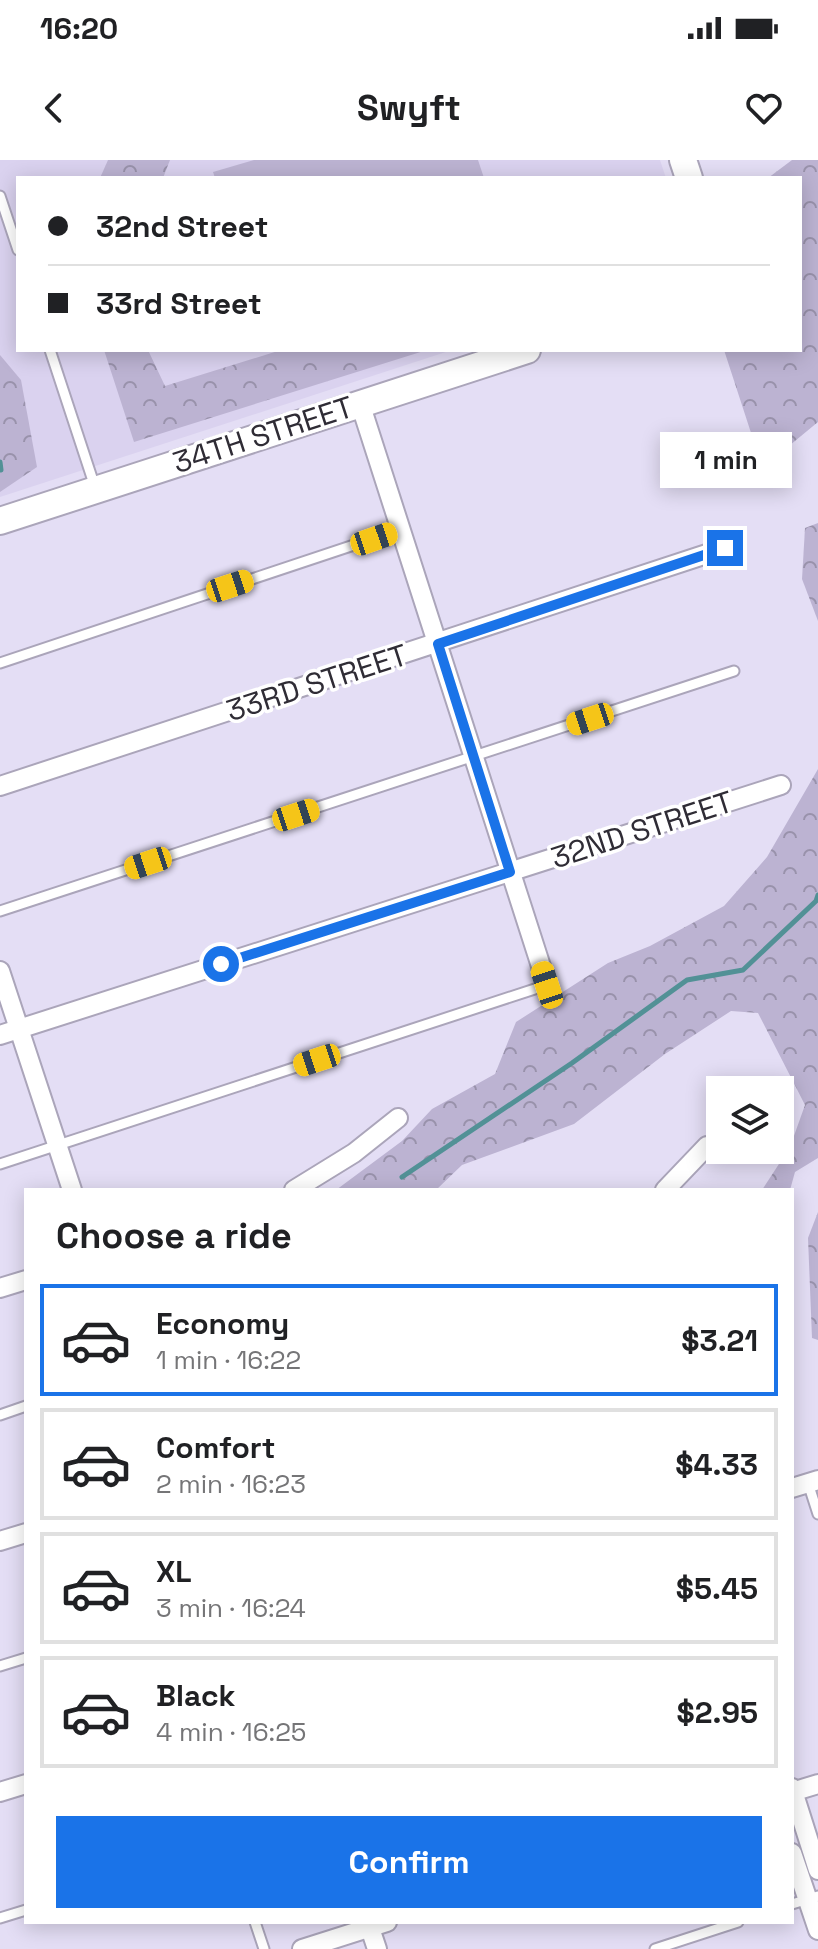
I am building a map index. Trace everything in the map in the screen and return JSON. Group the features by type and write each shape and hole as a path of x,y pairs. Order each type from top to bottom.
{"street":[{"name":"34TH STREET","path":"0,521 521,352"},
{"path":"360,403 547,985"},
{"name":"33RD STREET","path":"0,786 725,548"},
{"name":"32ND STREET","path":"0,1035 781,785"},
{"path":"0,971 71,1188"},
{"path":"297,1188 354,1153 398,1118"},
{"path":"667,1188 706,1147"},
{"path":"0,1288 24,1281"},
{"path":"0,1541 24,1534"},
{"path":"794,1790 818,1784"},
{"path":"0,1792 24,1785"},
{"path":"794,1797 818,1870"},
{"path":"794,1860 818,1930"},
{"path":"302,1949 375,1924 377,1949"}],"lane":[{"path":"0,196 16,244"},
{"path":"51,352 96,490"},
{"path":"0,663 402,529"},
{"path":"0,911 734,671"},
{"path":"0,1164 547,985"},
{"path":"0,1415 24,1407"},
{"path":"806,1484 818,1514"},
{"path":"0,1666 24,1659"},
{"path":"0,1918 24,1911"},
{"path":"256,1924 264,1949"},
{"path":"655,1949 732,1924"}],"shaded area":[{"path":"0,160 660,160 665,176 16,176 16,352 446,352 0,497"}],"green space":[{"path":"108,160 170,160 164,176 101,176"},
{"path":"254,160 478,160 483,176 214,176 213,172"},
{"path":"792,160 818,160 818,422 784,450 753,439 725,352 802,352 802,176 771,176"},
{"path":"105,352 149,352 165,386 275,352 421,352 134,442"},
{"path":"0,355 21,380 37,467 0,492"},
{"path":"818,523 818,621 802,579 805,528"},
{"path":"818,769 818,1158 795,1172 791,1188 763,1188 779,1164 794,1164 794,1136 805,1105 794,1083 794,1076 790,1076 758,1013 731,1011 665,1054 574,1124 462,1165 438,1188 339,1188 402,1141 432,1109 495,1074 516,1022 608,963 650,946 724,906 767,857"},
{"path":"818,1212 818,1340 812,1338 808,1238"}],"waterway":[{"path":"0,462 1,470"},
{"path":"402,1177 572,1063 687,980 743,970 816,901 818,895"}],"route":[{"path":"221,964 510,872 438,644 725,548"}]}
